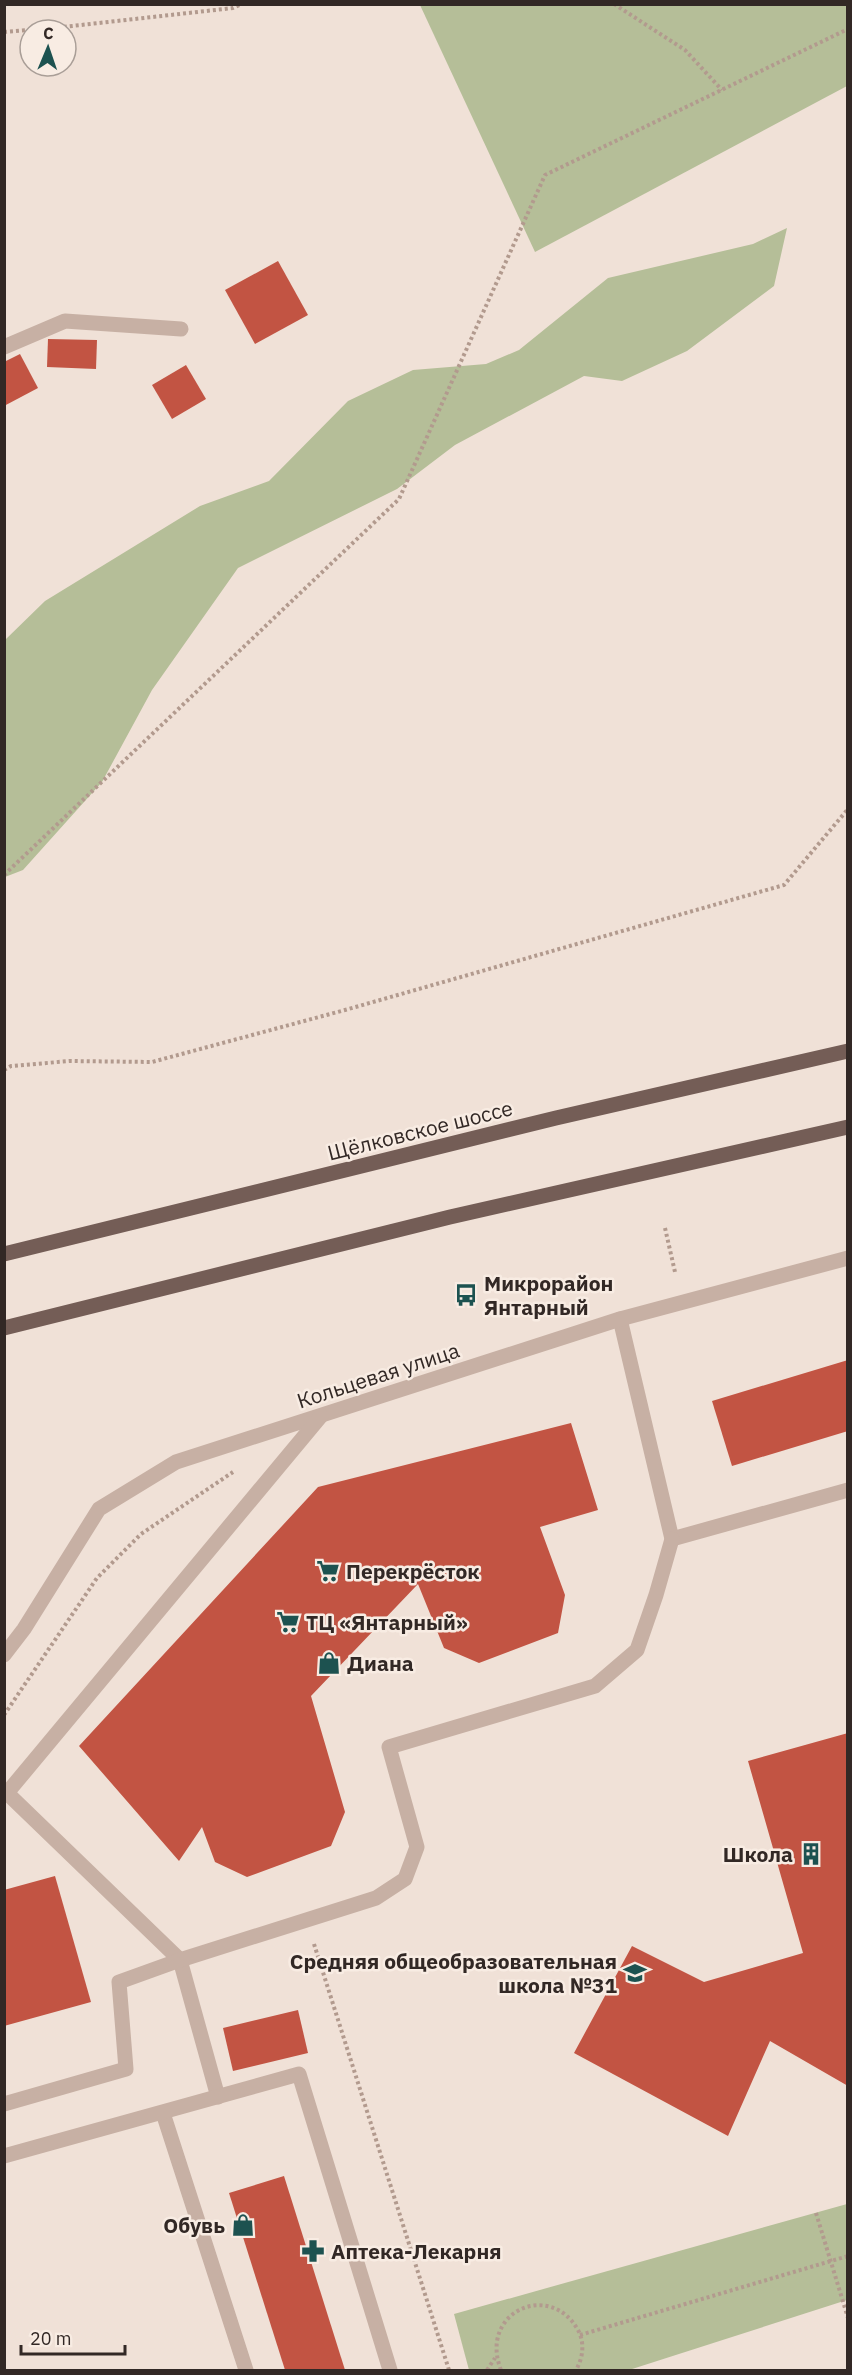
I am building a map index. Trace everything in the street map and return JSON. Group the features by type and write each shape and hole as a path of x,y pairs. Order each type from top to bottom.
{"main road":[{"name":"Щёлковское шоссе","path":"4,1254 556,1118 848,1051"},
{"path":"4,1328 450,1216 848,1127"}],"street":[{"path":"4,347 65,321 181,329"},
{"name":"Кольцевая улица","path":"4,1655 24,1629 99,1509 176,1462 620,1319 848,1258"},
{"path":"4,2104 126,2069 119,1982 180,1960 376,1898 405,1879 417,1847 389,1747 595,1686 637,1650 672,1539 620,1319"},
{"path":"218,2097 180,1960 7,1792 321,1415"},
{"path":"672,1539 848,1490"},
{"path":"4,2156 299,2074 390,2370"},
{"path":"163,2113 246,2370"}],"path":[{"path":"4,32 233,8 242,4"},
{"path":"614,4 685,50 723,90"},
{"path":"4,875 399,499 545,175 848,29"},
{"path":"4,1070 11,1066 70,1061 152,1062 356,1007 784,885 848,809"},
{"path":"665,1228 675,1272"},
{"path":"4,1715 97,1578 141,1534 243,1466"},
{"path":"307,1920 449,2370"},
{"path":"816,2213 848,2318"},
{"path":"580,2335 848,2256"},
{"path":"501,2370 496,2357 496,2343 500,2329 509,2317 521,2309 535,2306 556,2309 573,2322 580,2335 583,2348 576,2370"},
{"path":"488,2370 496,2357"}],"green space":[{"path":"420,5 847,5 847,86 535,252"},
{"path":"787,228 774,286 687,351 622,381 584,376 455,445 397,489 238,568 152,690 102,782 23,870 5,877 5,640 45,601 200,506 269,481 348,401 413,370 486,364 519,350 608,278 753,244"},
{"path":"847,2204 847,2300 629,2370 469,2370 454,2314"}],"building":[{"path":"278,261 308,315 255,344 225,290"},
{"path":"48,339 97,340 96,369 47,367"},
{"path":"20,354 38,388 4,406 4,362"},
{"path":"186,365 206,399 172,419 152,385"},
{"path":"848,1360 848,1431 732,1466 712,1401"},
{"path":"571,1423 598,1510 540,1527 565,1595 558,1633 479,1663 444,1648 418,1584 311,1696 345,1812 331,1846 247,1877 215,1862 202,1827 179,1861 79,1746 318,1487"},
{"name":"Школа","path":"848,1733 848,2086 770,2041 728,2136 574,2053 632,1946 704,1982 803,1953 748,1761"},
{"path":"55,1876 91,2002 4,2026 4,1890"},
{"path":"298,2010 308,2053 233,2071 223,2028"},
{"path":"284,2176 345,2370 285,2370 229,2193"}],"place":[{"name":"Микрорайон Янтарный","path":"466,1295"},
{"name":"Перекрёсток","path":"328,1571"},
{"name":"ТЦ «Янтарный»","path":"288,1622"},
{"name":"Диана","path":"329,1663"},
{"name":"Школа","path":"811,1854"},
{"name":"Средняя общеобразовательная школа №31","path":"635,1973"},
{"name":"Обувь","path":"243,2225"},
{"name":"Аптека-Лекарня","path":"313,2251"}]}
